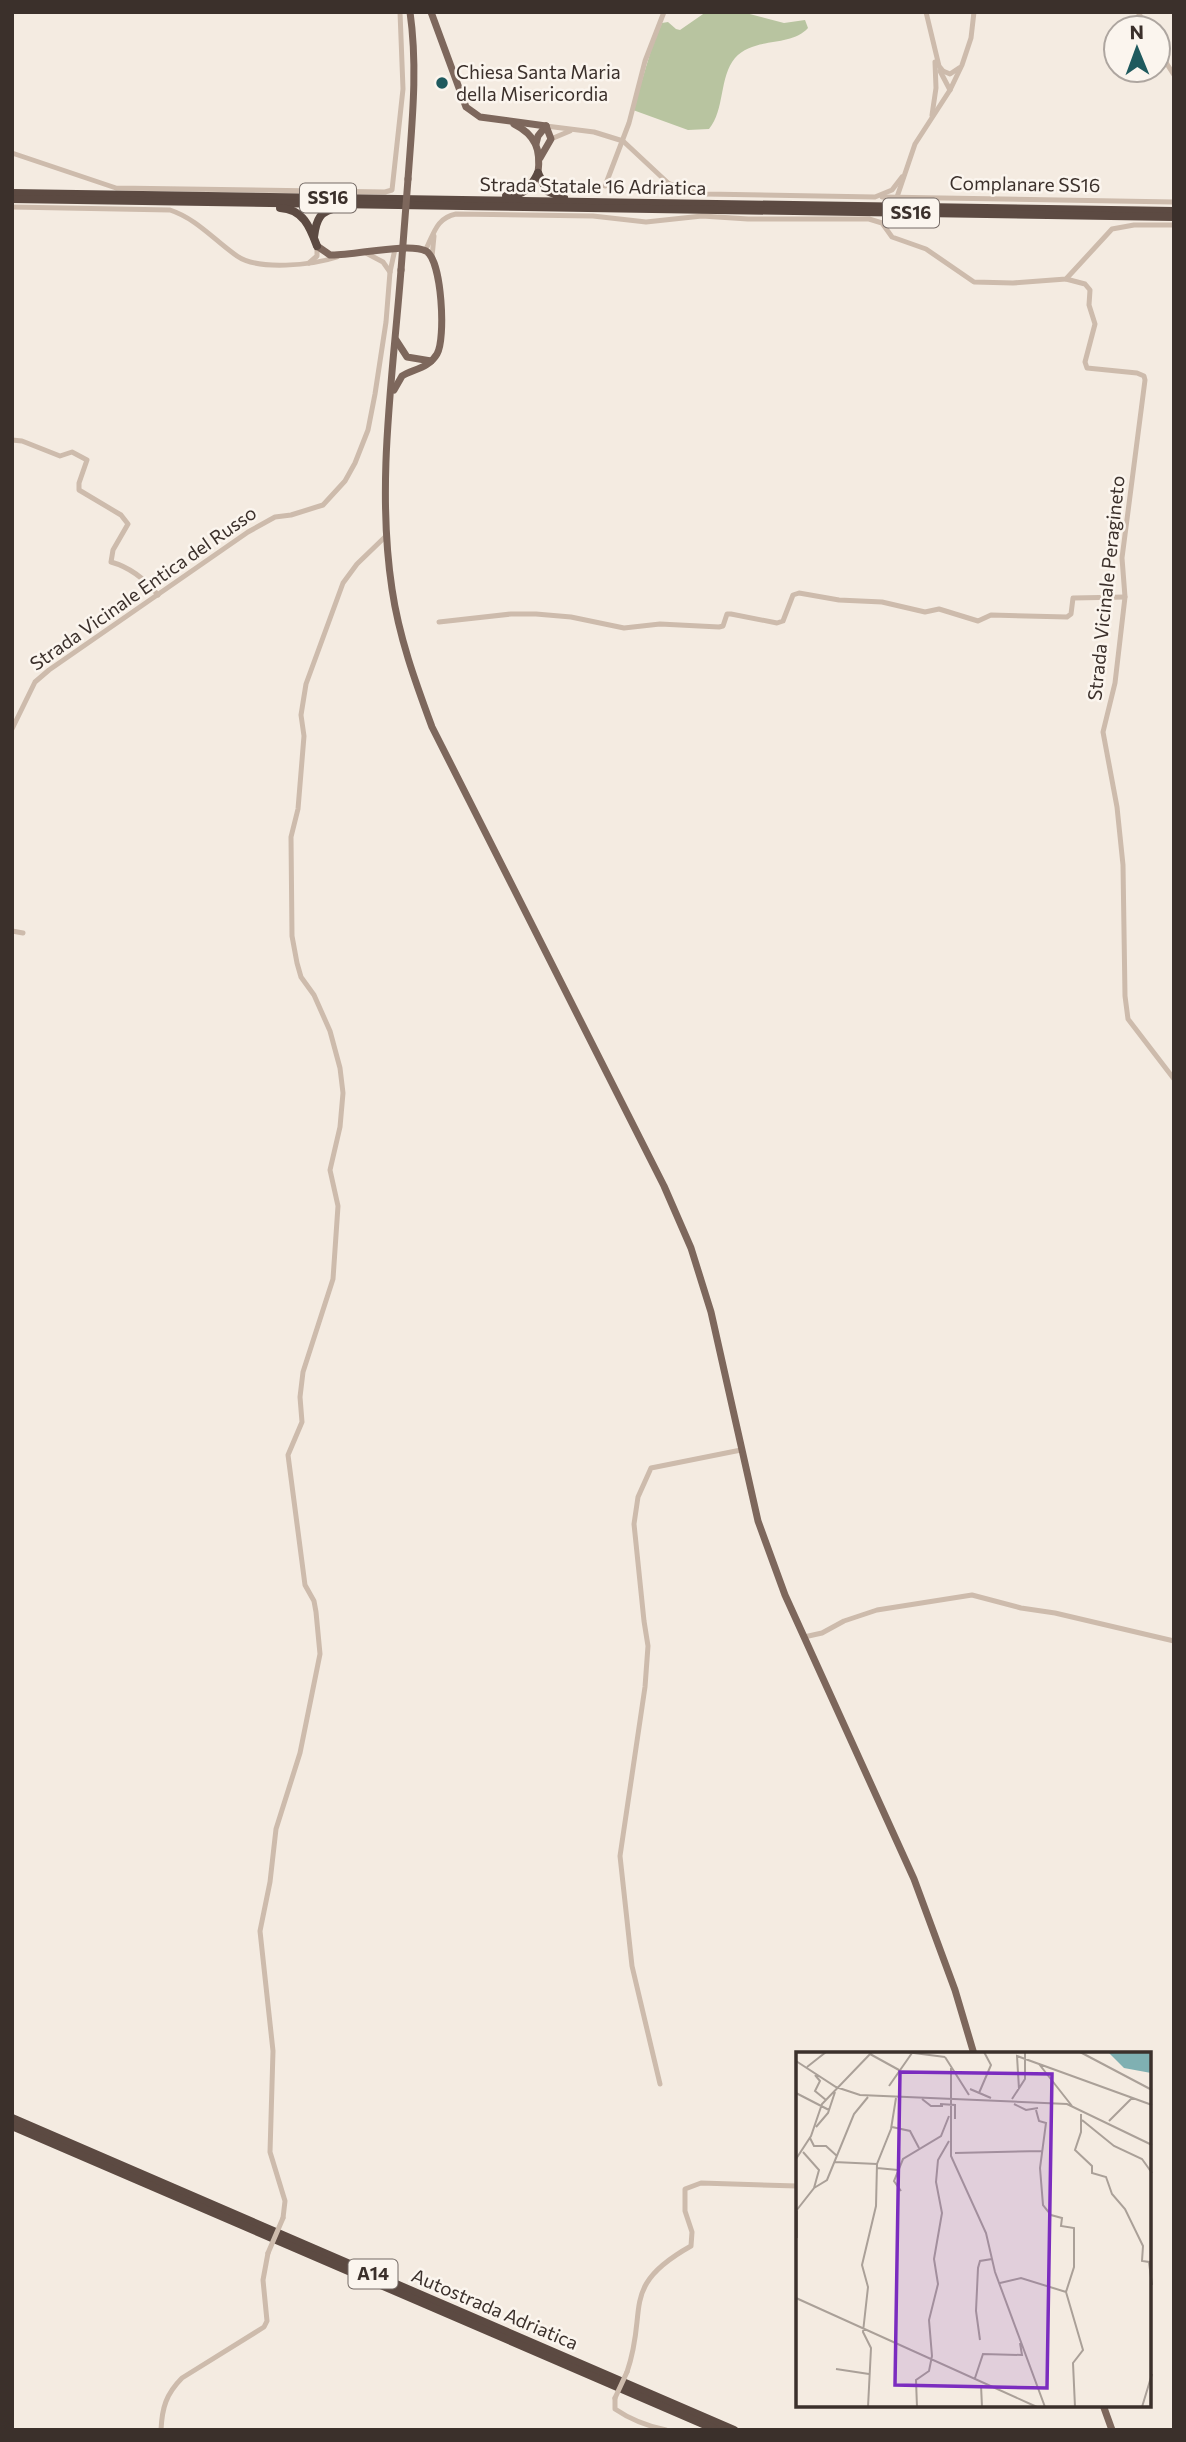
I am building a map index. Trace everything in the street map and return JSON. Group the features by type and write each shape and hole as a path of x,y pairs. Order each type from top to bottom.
{"highway":[{"path":"444,200 464,196 517,195 531,185 538,173"},
{"path":"538,173 541,182 552,194 588,202"},
{"name":"Strada Statale 16 Adriatica","path":"12,194 588,202 646,206 1174,217"},
{"name":"Strada Statale 16 Adriatica","path":"12,199 1174,211"},
{"path":"232,202 254,207 294,210 305,219 317,246"},
{"path":"314,237 317,219 326,210 372,209 390,205"},
{"name":"Autostrada Adriatica","path":"12,2118 734,2430"},
{"name":"Autostrada Adriatica","path":"12,2126 717,2430"}],"main road":[{"path":"430,12 466,107 480,117 546,126"},
{"path":"410,13 414,46 414,83 386,478 386,536 391,588 412,675 432,727 664,1186 691,1248 711,1312 741,1450 767,1548 804,1637 914,1879 955,1990 972,2052"},
{"path":"511,122 529,133 540,158"},
{"path":"538,173 540,158 551,139 546,126"},
{"path":"536,144 538,136 546,126"},
{"path":"317,246 330,256 395,249 425,251 432,257 438,273 441,336 438,351 424,367 401,376 391,400"},
{"path":"396,340 407,357"},
{"path":"394,363 407,357 431,361"},
{"path":"394,363 410,371"},
{"path":"1104,2407 1112,2430"}],"street":[{"path":"12,153 116,188 393,190 403,89 400,12"},
{"path":"605,186 623,141 645,61 664,12"},
{"path":"926,12 939,85 950,90"},
{"path":"897,197 895,191 915,144 950,90 962,65 974,12"},
{"path":"933,48 950,90"},
{"path":"939,66 950,74 962,65"},
{"path":"932,118 936,75"},
{"path":"546,126 594,132 623,141"},
{"path":"551,139 565,132 579,130"},
{"name":"Complanare SS16","path":"623,141 668,183 705,194 1174,202"},
{"path":"875,197 899,186"},
{"path":"899,186 917,198"},
{"path":"12,207 170,210 192,219 244,260 289,265 308,264 340,256"},
{"path":"425,251 440,220 456,214 593,216 646,222 702,216 748,219 869,219 882,223 892,237 926,249 974,282 1013,283 1066,279 1112,229 1134,225 1174,225"},
{"path":"432,257 435,233"},
{"path":"308,264 317,256 317,246"},
{"name":"Strada Vicinale Entica del Russo","path":"12,729 35,682 265,521 323,505 345,481 355,463 370,418 386,322 389,270 395,249"},
{"path":"365,252 380,259 389,270"},
{"name":"Strada Vicinale Peragineto","path":"1066,279 1085,284 1090,290 1089,304 1095,324 1085,366 1090,369 1137,373 1144,376 1145,380 1122,558 1125,597 1115,682 1103,732 1123,865 1125,996 1130,1025 1174,1079"},
{"path":"12,440 22,440 60,456 72,452 87,460 79,490 123,516 128,524 113,550 111,562 130,569 158,595"},
{"path":"161,2430 164,2402 174,2386 238,2341 260,2331 266,2324 263,2280 268,2253 285,2208 283,2192 270,2152 274,2051 260,1931 270,1882 276,1829 300,1754 320,1654 314,1601 305,1585 288,1455 302,1422 300,1396 303,1372 333,1279 338,1206 330,1170 340,1127 343,1093 330,1031 314,995 301,977 297,963 292,936 290,852 298,808 304,736 302,702 306,684 343,583 357,564 386,536"},
{"path":"439,622 536,614 571,617 624,628 660,624 719,627 723,626 727,614 731,614 776,623 783,621 793,595 799,593 839,600 882,602 925,612 939,609 978,621 990,615 1066,617 1071,614 1073,598 1125,597"},
{"path":"12,931 23,933"},
{"path":"660,2084 632,1966 620,1856 645,1687 648,1646 635,1541 635,1516 639,1492 651,1468 741,1450"},
{"path":"804,1637 822,1633 844,1621 877,1610 972,1595 1174,1640"},
{"path":"666,2430 646,2426 625,2416 615,2409 615,2398 635,2349 639,2297 651,2274 691,2246 692,2232 685,2211 685,2189 701,2183 796,2186"}],"green space":[{"path":"706,12 742,12 784,23 805,20 808,28 792,38 752,47 735,58 726,74 718,113 709,129 688,130 633,110 662,23 668,22 680,30"}],"place":[{"name":"Chiesa Santa Maria della Misericordia","path":"442,83"}]}
